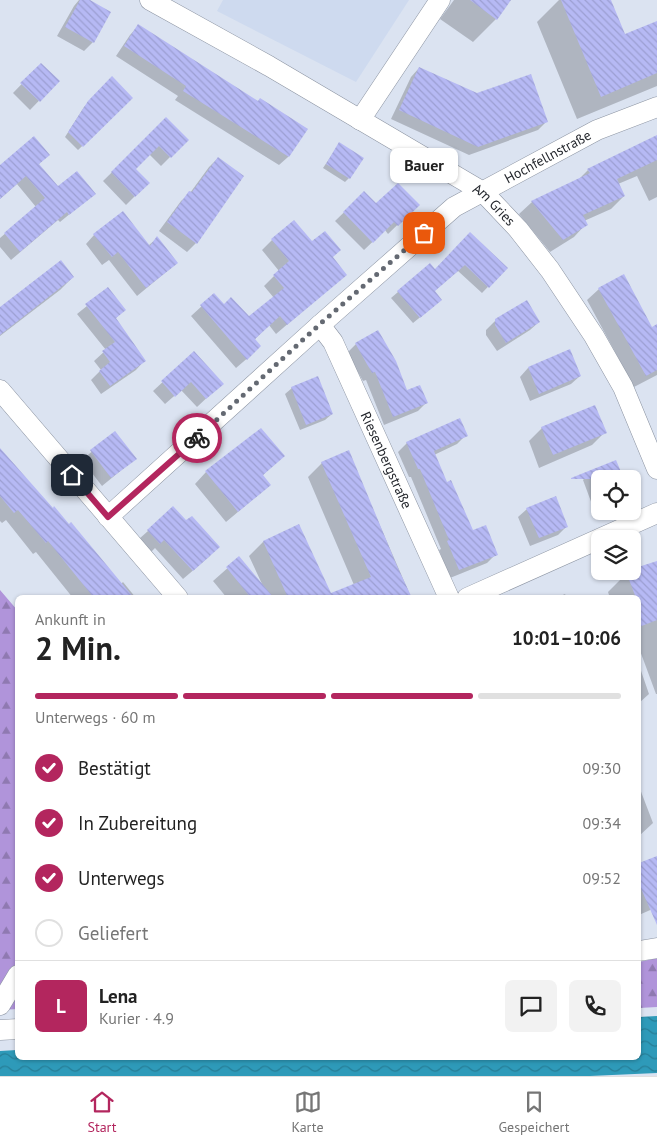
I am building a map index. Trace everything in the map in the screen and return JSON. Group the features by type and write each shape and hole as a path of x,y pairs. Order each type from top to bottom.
{"street":[{"name":"Am Gries","path":"150,0 269,66 483,192 524,236 550,270 594,336 623,387 657,468"},
{"path":"360,120 440,0"},
{"name":"Hochfellnstraße","path":"108,517 320,324 454,207 598,130 657,107"},
{"name":"Riesenbergstraße","path":"320,324 333,342 447,595"},
{"path":"0,390 175,595"},
{"path":"474,595 657,513"},
{"path":"641,951 657,948"},
{"path":"0,1005 15,980"},
{"path":"0,1030 15,1029"}],"shaded area":[{"path":"223,0 409,0 356,82 217,11"}],"green space":[{"path":"0,590 15,608 15,1009 0,1010"},
{"path":"657,958 657,1007 641,1008 641,962"}],"water":[{"path":"657,1016 657,1073 590,1076 0,1076 0,1051 15,1050 15,1060 641,1060 641,1017"}],"building":[{"path":"80,0 90,0 111,12 94,43 65,27"},
{"path":"470,0 511,0 497,20"},
{"path":"561,0 611,0 625,34 657,21 657,73 601,97"},
{"path":"138,24 258,101 260,98 308,129 289,157 183,91 186,86 124,46"},
{"path":"41,63 60,81 40,102 20,83"},
{"path":"419,67 477,93 531,74 548,122 478,147 399,110"},
{"path":"112,76 133,98 83,147 68,132 88,101"},
{"path":"166,117 189,140 171,158 159,146 136,169 150,183 135,197 111,172"},
{"path":"657,135 657,160 617,179 625,196 583,215 588,225 563,240 531,201 590,173 587,169"},
{"path":"34,136 50,155 39,164 58,186 77,171 96,194 69,215 67,212 20,252 4,233 45,198 26,176 0,199 0,165"},
{"path":"339,142 364,158 350,179 326,164"},
{"path":"218,157 244,176 197,244 167,222 189,191 192,192"},
{"path":"398,183 420,205 398,226 394,222 373,243 343,212 364,191 376,203"},
{"path":"123,211 150,246 157,236 178,263 146,288 118,252 112,257 93,234"},
{"path":"294,220 312,241 325,231 341,250 333,257 347,275 287,325 280,316 255,339 261,346 247,360 200,305 214,293 224,304 231,297 249,316 284,288 273,275 289,261 271,239"},
{"path":"470,232 508,268 489,288 465,265 435,291 442,300 420,318 397,291 430,263 435,269"},
{"path":"61,260 74,277 0,335 0,307"},
{"path":"624,274 652,327 657,324 657,370 646,376 598,288"},
{"path":"108,287 126,310 116,318 146,361 110,386 99,371 110,362 102,351 115,342 85,304"},
{"path":"527,300 540,322 506,343 495,325 495,319"},
{"path":"378,330 396,361 407,390 420,385 428,403 393,417 375,372 372,373 355,343"},
{"path":"570,349 581,376 539,394 528,367"},
{"path":"194,351 224,384 206,399 191,382 175,397 161,381"},
{"path":"318,376 333,414 306,425 291,387"},
{"path":"595,405 607,433 553,455 541,427"},
{"path":"460,418 468,436 434,451 447,482 451,480 473,530 486,525 498,555 459,570 420,469 418,469 406,442"},
{"path":"261,428 285,456 263,475 271,485 238,512 205,471"},
{"path":"115,431 137,459 111,478 90,450"},
{"path":"0,448 53,508 54,506 69,524 71,522 132,595 92,595 48,541 46,543 18,510 14,513 0,496"},
{"path":"349,450 411,595 287,595 263,541 299,524 331,593 371,577 321,462"},
{"path":"616,460 620,470 591,470"},
{"path":"591,470 591,479 571,478"},
{"path":"556,496 568,527 539,538 526,508"},
{"path":"173,506 186,520 192,516 220,547 193,571 164,540 160,544 147,530"},
{"path":"239,556 272,595 249,595 226,567"},
{"path":"657,561 657,620 641,626 641,595 635,595 629,580 641,580 641,566"},
{"path":"657,856 657,925 641,889 641,862"}],"way so far":[{"path":"197,438 320,324 424,233"}],"place":[{"name":"Bauer","path":"424,233"}],"route":[{"path":"72,475 108,517 123,506 197,438"}]}
